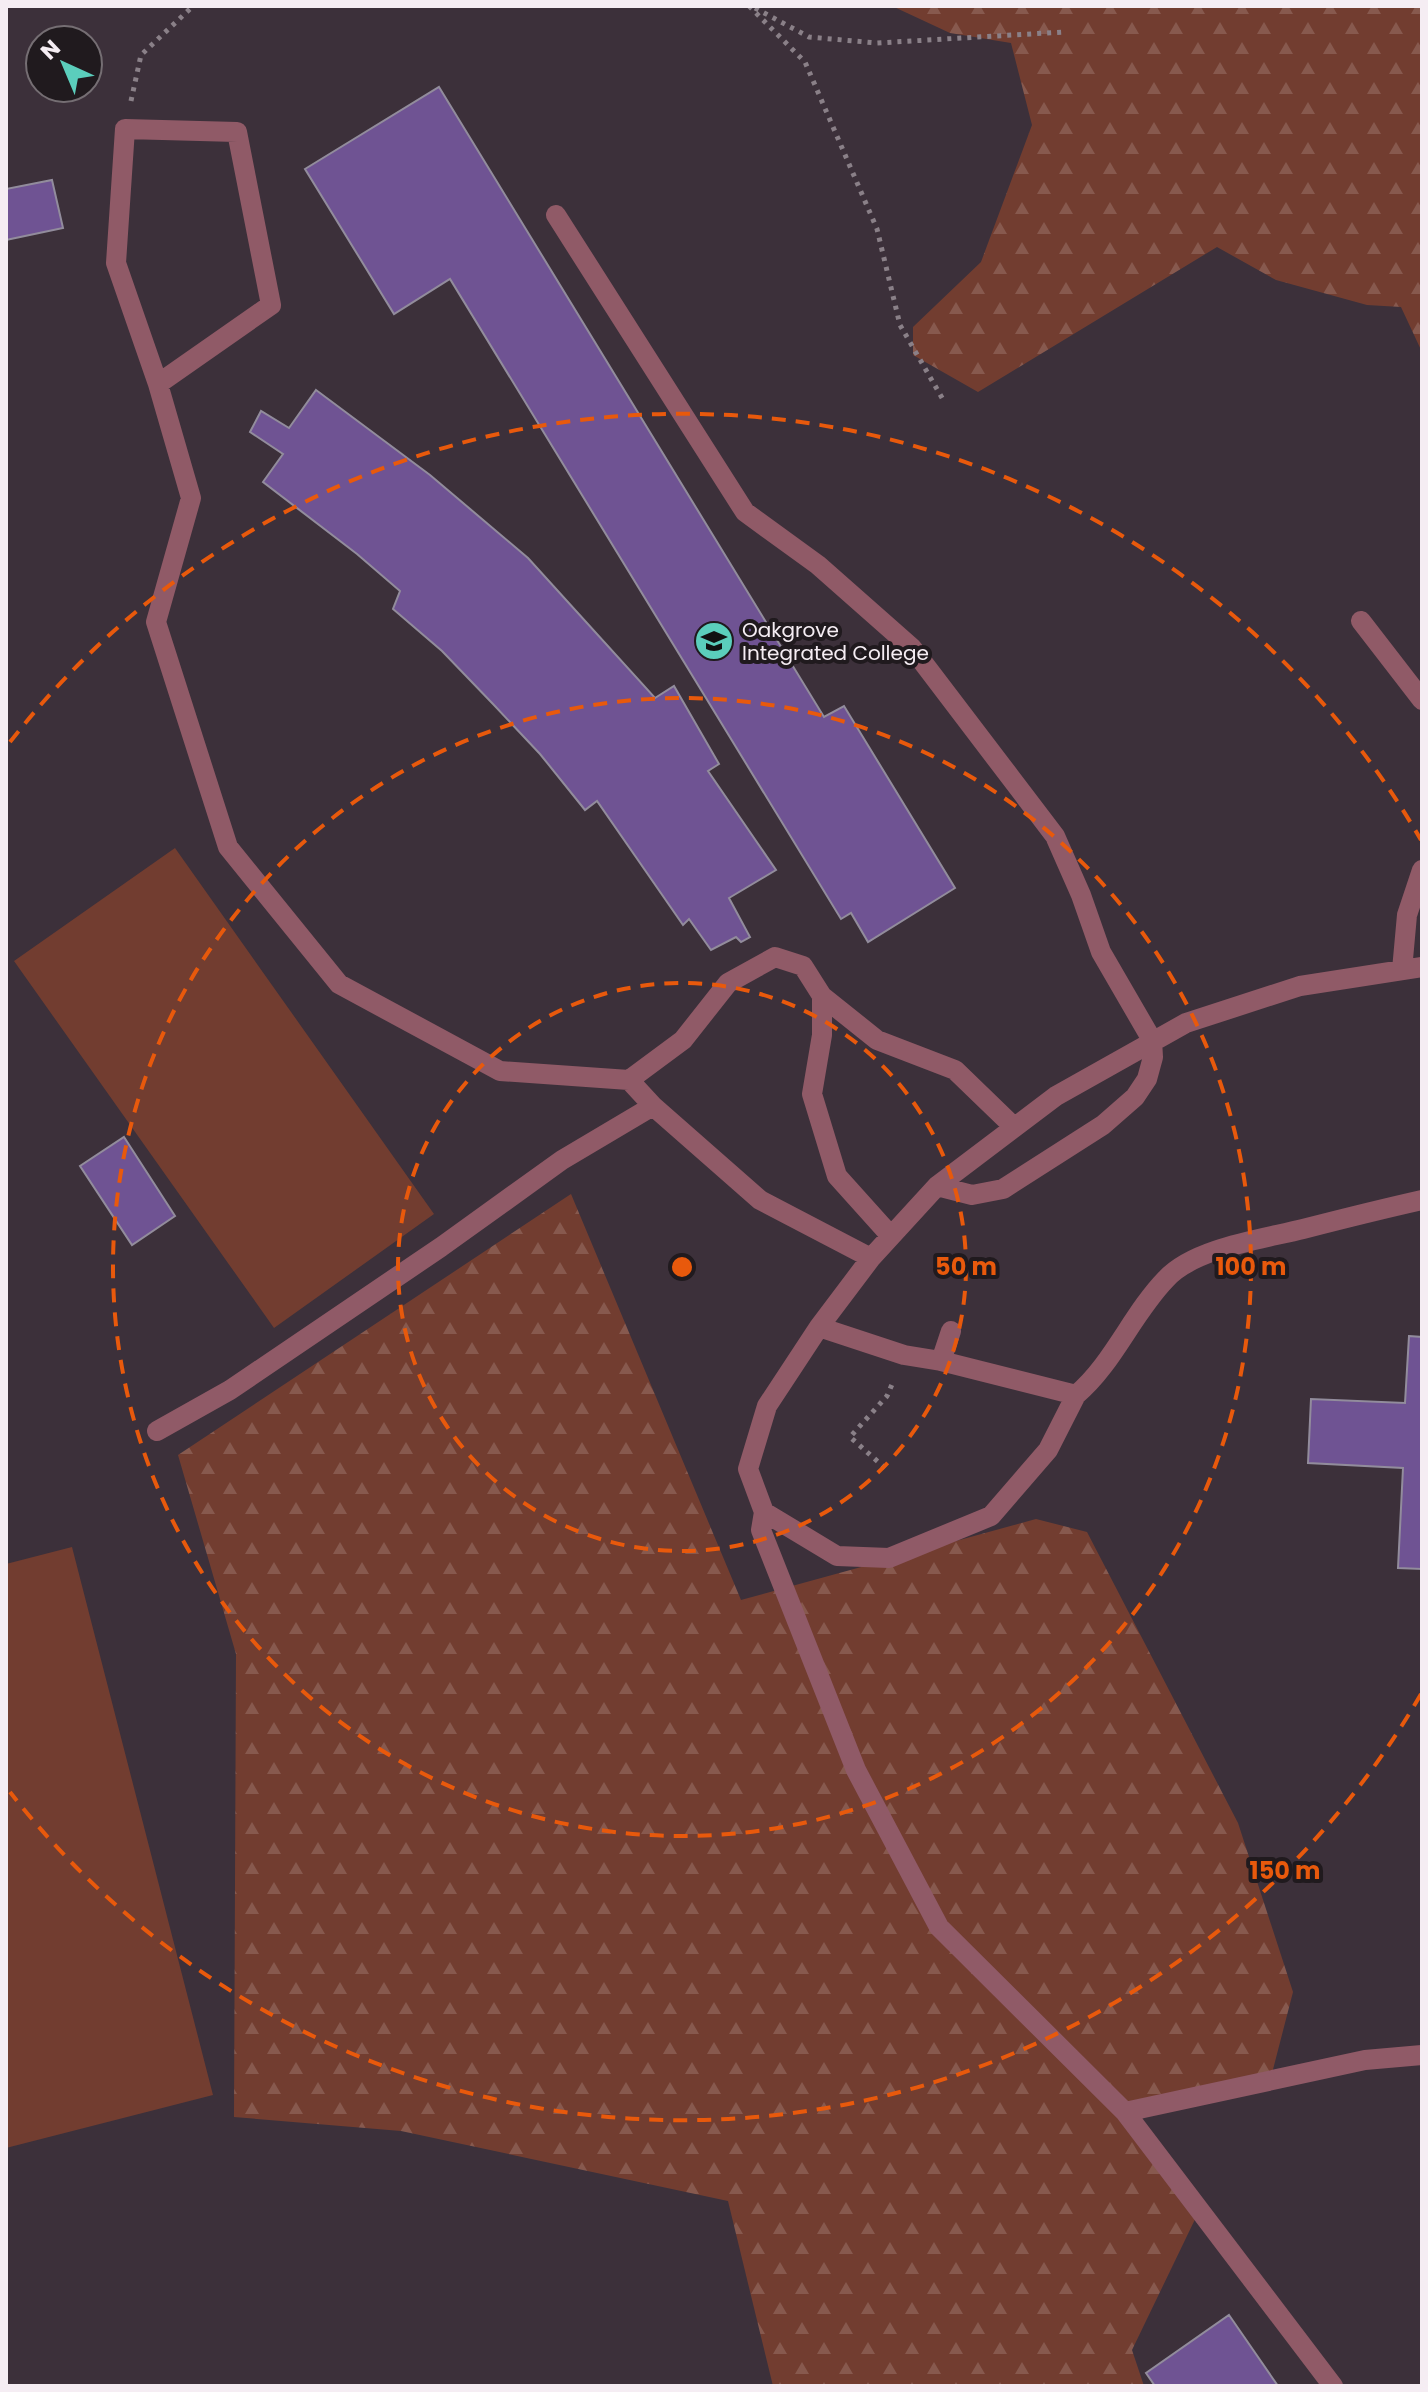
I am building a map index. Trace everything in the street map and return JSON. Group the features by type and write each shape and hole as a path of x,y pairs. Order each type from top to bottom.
{"lane":[{"path":"158,384 271,305 237,132 125,129 116,263 158,384 191,498 156,622 228,847 339,984 500,1071 629,1080 683,1040 728,983 775,957 803,966 822,996 877,1040 955,1070 1013,1126"},
{"path":"556,215 745,512 818,565 912,648 1055,836 1081,895 1101,952 1152,1040 1153,1057 1147,1079 1135,1097 1103,1125 1003,1189 972,1195 937,1186"},
{"path":"1361,621 1422,700"},
{"path":"1333,2386 1125,2112 939,1927 856,1770 761,1530 764,1512 748,1469 767,1406 819,1327 890,1235 937,1186 1056,1096 1186,1023 1300,986 1412,969 1407,915 1422,870"},
{"path":"822,996 822,1035 812,1094 837,1176 890,1235"},
{"path":"629,1080 653,1106 760,1200 871,1258"},
{"path":"157,1431 230,1390 441,1247 562,1160 653,1106"},
{"path":"764,1512 837,1556 889,1558 991,1516 1048,1450 1076,1395 1090,1383 1138,1313 1168,1276 1191,1261 1231,1247 1422,1200"},
{"path":"819,1327 904,1355 941,1361 1076,1395"},
{"path":"941,1361 951,1331"},
{"path":"1125,2112 1365,2060 1422,2055"}],"path":[{"path":"125,129 141,55 193,6"},
{"path":"750,6 809,37 877,43 1064,32"},
{"path":"750,6 805,62 877,229 900,325 945,403"},
{"path":"885,1468 850,1437 887,1396 904,1355"}],"green space":[{"path":"892,6 1422,6 1422,352 1401,307 1367,305 1276,280 1217,247 978,392 913,355 913,327 981,262 1032,125 1011,43 950,33"},
{"path":"175,848 434,1214 274,1328 14,961"},
{"path":"571,1194 741,1600 1036,1519 1087,1532 1238,1823 1293,1992 1270,2081 1126,2112 1199,2211 1132,2350 1144,2386 773,2386 728,2201 401,2131 234,2117 236,1654 178,1455"},
{"path":"72,1547 213,2095 6,2148 6,1564"}],"building":[{"path":"439,87 824,717 844,706 955,888 868,942 851,913 841,919 450,279 394,314 305,169"},
{"path":"52,180 63,228 6,240 6,189"},
{"path":"316,390 430,475 528,558 655,698 674,686 719,764 708,771 776,870 729,898 750,937 741,942 736,937 711,950 689,919 683,925 597,801 585,810 540,754 493,704 442,651 393,609 400,591 263,482 283,454 250,432 261,411 289,428"},
{"path":"124,1137 175,1216 132,1245 80,1166"},
{"path":"1409,1336 1422,1337 1422,1569 1398,1568 1403,1468 1308,1463 1311,1399 1405,1403"},
{"path":"1229,2315 1278,2386 1155,2386 1146,2373"}],"place":[{"name":"Oakgrove Integrated College","path":"714,641"}]}
